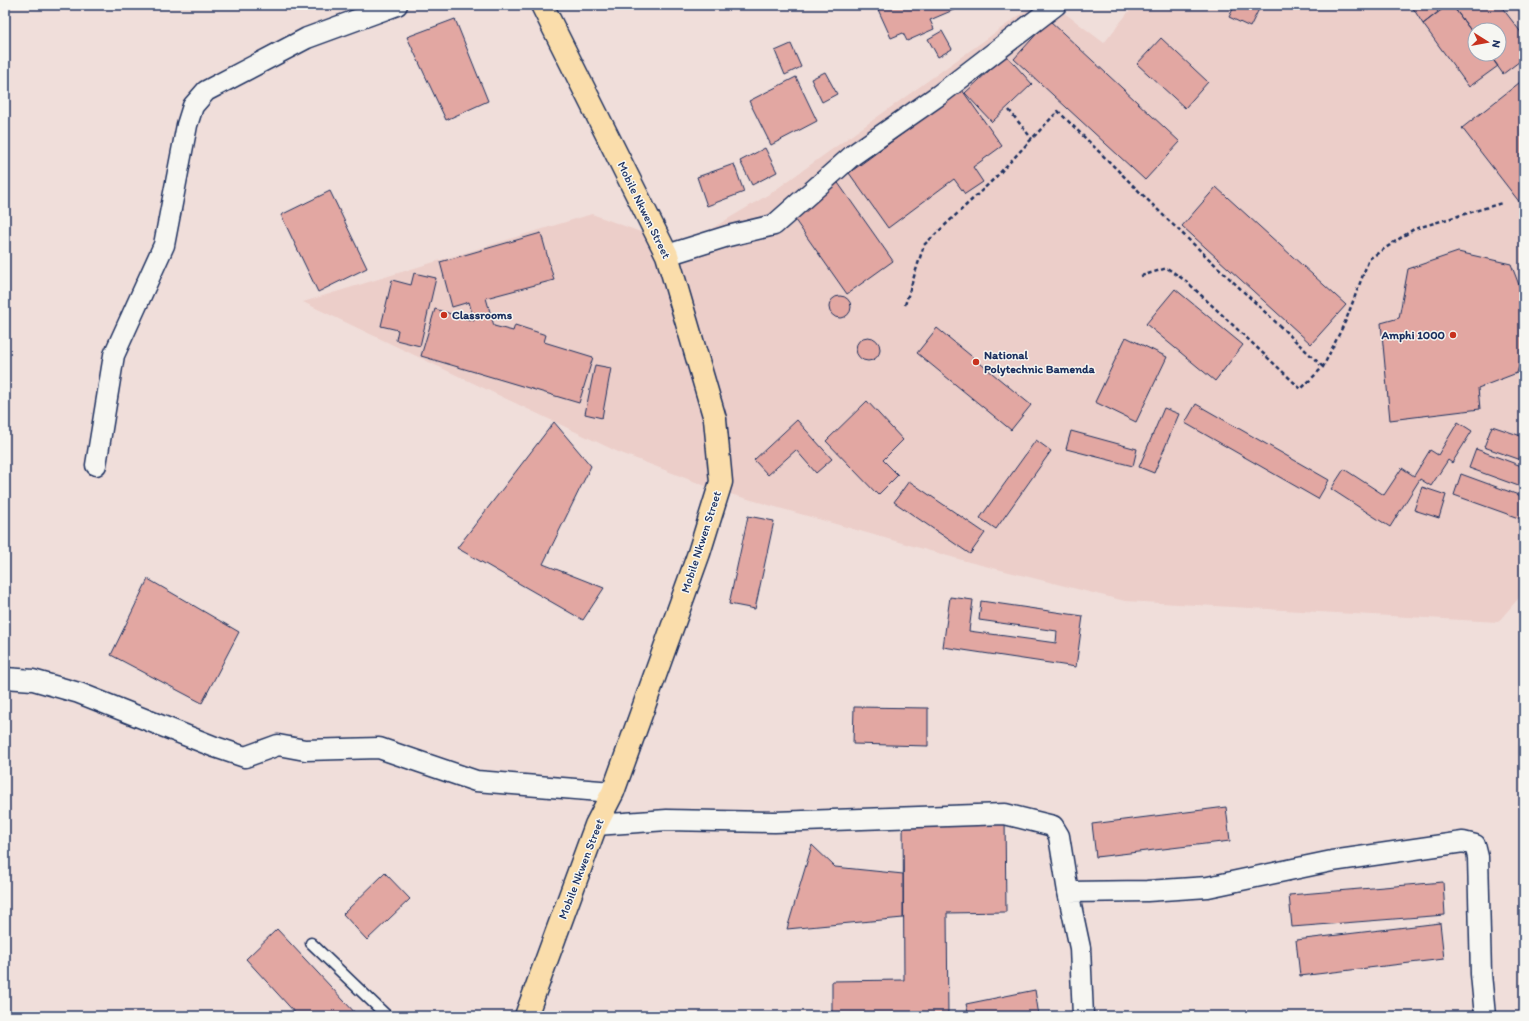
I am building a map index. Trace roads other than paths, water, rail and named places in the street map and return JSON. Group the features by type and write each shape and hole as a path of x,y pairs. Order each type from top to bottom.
{"highway":[{"name":"Mobile Nkwen Street","path":"526,1016 596,825 613,792 699,553 721,482 716,419 667,255 542,5"}],"street":[{"path":"96,465 114,355 164,245 187,125 193,106 206,91 307,38 397,5"},
{"path":"667,255 728,236 774,225 853,155 939,95 1056,5"},
{"path":"5,678 33,680 79,693 245,757 278,745 305,750 379,748 476,781 613,792"},
{"path":"596,825 667,820 775,822 1005,814 1053,826 1059,836 1068,892 1080,948 1083,1016"},
{"path":"1068,892 1147,891 1208,887 1332,861 1463,842 1475,845 1478,857 1481,974 1485,1016"}],"lane":[{"path":"311,943 387,1016"}],"place":[{"name":"Classrooms","path":"444,315"},
{"name":"Amphi 1000","path":"1453,335"},
{"name":"National Polytechnic Bamenda","path":"976,362"}]}
